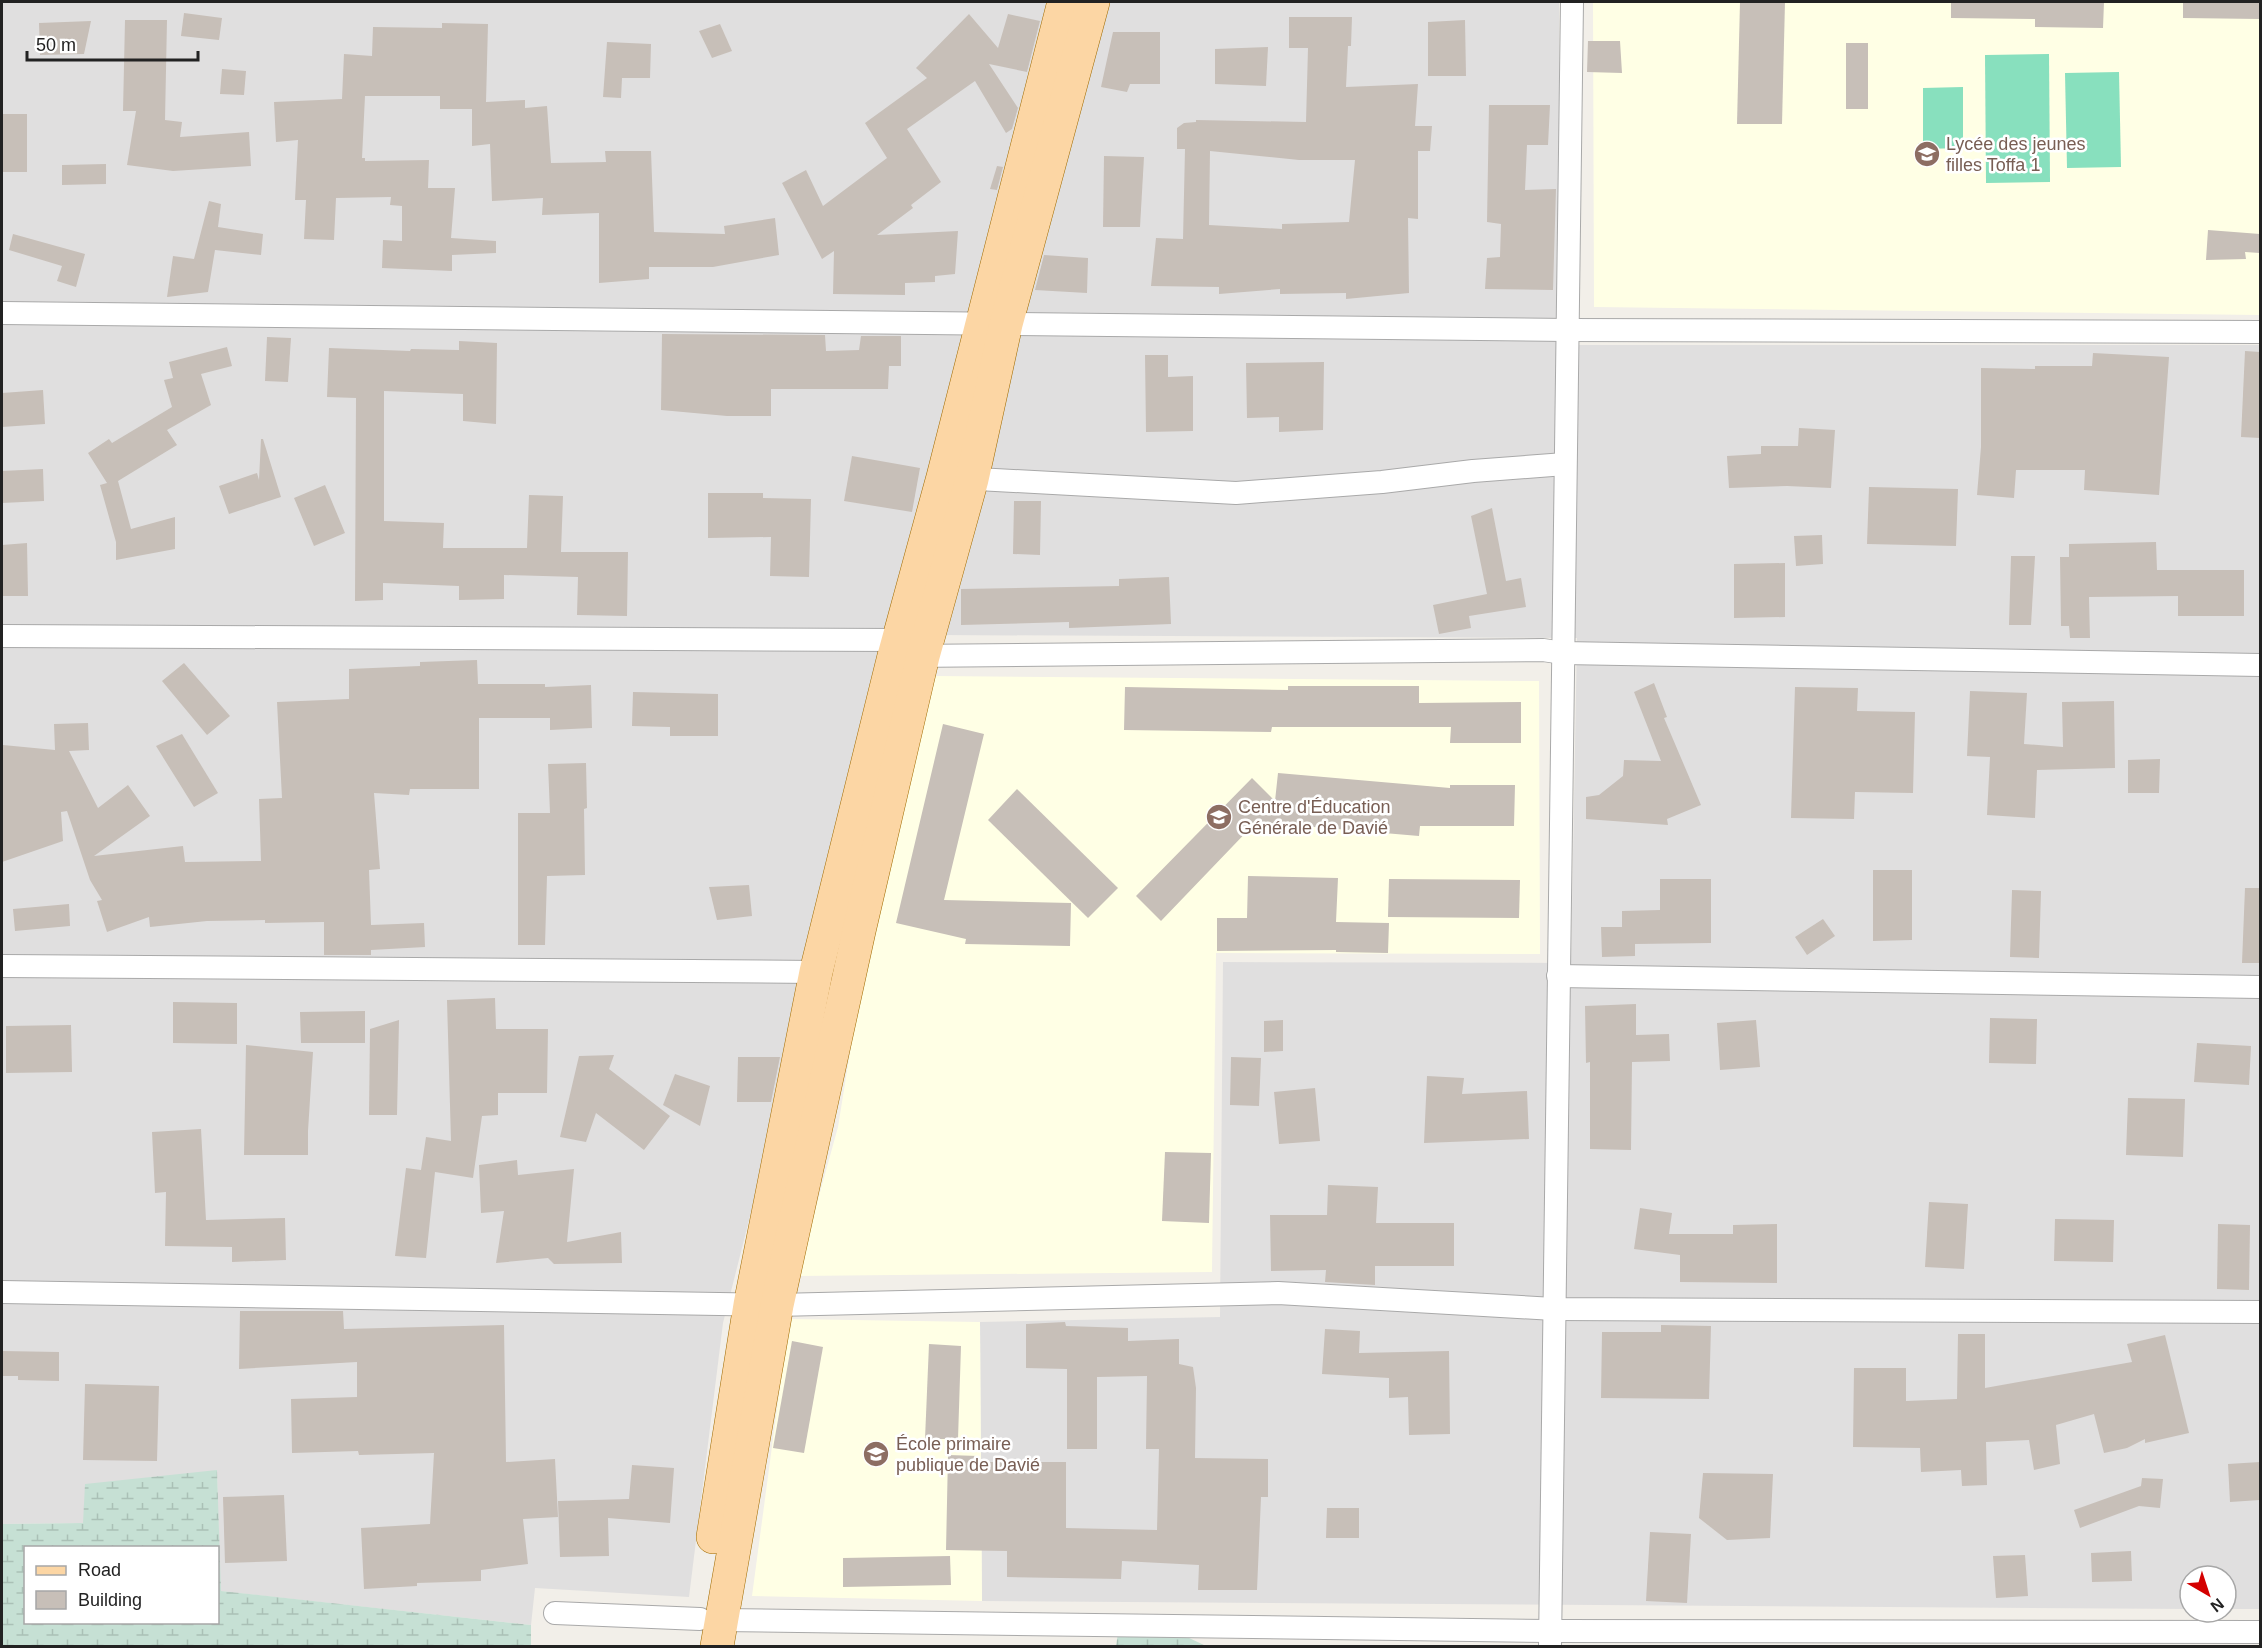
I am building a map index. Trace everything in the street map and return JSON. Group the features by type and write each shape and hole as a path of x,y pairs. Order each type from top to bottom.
{"main road":[{"path":"708,1633 816,972 957,478 1064,2"},
{"path":"993,324 1093,2"},
{"path":"763,1305 854,954 906,651"}],"street":[{"path":"1550,1639 1572,2"},
{"path":"2,313 1567,330 2260,332"},
{"path":"957,478 1236,493 1382,482 1473,471 1565,464"},
{"path":"2,636 906,651 1531,651 2260,665"},
{"path":"2,966 816,972"},
{"path":"1558,976 2260,987"},
{"path":"2,1292 763,1305 1278,1293 1554,1309 2260,1312"},
{"path":"555,1613 708,1633 1550,1639 2260,1632 2254,1647"}],"shaded area":[{"path":"2,2 1057,2 723,1323 689,1597 535,1588 531,1625 220,1591 217,1470 84,1523 2,1524"},
{"path":"1103,2 1559,2 1561,345 2260,345 2260,1609 2238,1609 2238,1564 2178,1564 2178,1609 982,1601 980,1322 1220,1317 1223,962 1571,963 1577,638 938,635"},
{"name":"Lycée des jeunes filles Toffa 1","path":"1593,2 2260,2 2260,315 1594,307"},
{"path":"931,676 1539,681 1540,954 1216,953 1212,1272 797,1276 838,1127 866,953"},
{"name":"École primaire publique de Davié","path":"789,1319 980,1322 982,1601 752,1596"}],"green space":[{"path":"2049,54 2050,182 1986,183 1985,55"},
{"path":"2119,72 2121,167 2067,168 2065,73"},
{"path":"1963,87 1963,148 1923,149 1923,88"},
{"path":"217,1470 221,1591 531,1625 531,1646 2,1646 2,1524 83,1523 85,1484"},
{"path":"1118,1633 1187,1637 1206,1646 1116,1646"}],"building":[{"path":"1740,2 1785,2 1782,124 1737,124"},
{"path":"1951,2 2104,2 2103,28 2035,27 2035,19 1951,18"},
{"path":"2183,2 2260,2 2260,19 2183,18"},
{"path":"184,13 222,18 219,40 181,36"},
{"path":"969,14 998,48 1008,14 1040,21 1027,72 989,64 1018,108 1012,129 1006,133 975,81 907,129 941,182 911,205 913,208 877,235 958,231 955,274 935,276 935,282 905,283 905,295 833,294 834,251 822,259 782,183 806,170 823,206 887,158 865,123 927,78 916,68"},
{"path":"1289,17 1352,17 1346,87 1418,84 1415,126 1432,126 1430,151 1418,151 1418,219 1408,218 1409,293 1346,299 1346,293 1280,294 1280,289 1219,294 1219,287 1151,286 1156,238 1183,239 1185,149 1177,149 1177,128 1184,123 1196,122 1196,120 1306,122 1308,48 1289,48","holes":["1210,151 1299,160 1355,160 1349,222 1282,224 1282,229 1209,225"]},
{"path":"125,20 167,20 165,120 182,122 180,137 249,132 251,166 173,171 127,165 136,111 123,111"},
{"path":"1465,20 1466,76 1428,76 1428,22"},
{"path":"91,21 84,54 40,55 39,23"},
{"path":"442,23 488,24 486,102 525,100 525,108 547,106 551,163 606,162 605,151 651,151 654,232 725,234 724,226 775,218 779,255 713,267 649,267 649,279 599,283 599,213 542,215 543,198 492,201 490,144 472,146 472,109 440,109 440,96 365,96 362,158 365,158 365,161 429,160 428,188 455,188 451,238 496,241 496,253 452,255 452,271 382,268 383,240 402,241 402,206 390,205 391,197 336,198 334,240 304,239 306,200 295,200 298,140 276,142 274,102 342,99 344,54 372,56 373,27 442,28"},
{"path":"720,24 732,51 712,58 699,31"},
{"path":"1113,32 1160,32 1160,84 1130,84 1127,92 1101,87"},
{"path":"1588,41 1620,41 1622,73 1587,72"},
{"path":"607,42 651,44 650,78 622,78 621,98 603,97"},
{"path":"1846,43 1868,43 1868,109 1846,109"},
{"path":"1268,47 1266,86 1215,84 1215,49"},
{"path":"222,69 246,71 244,95 220,94"},
{"path":"1489,105 1550,105 1548,145 1527,145 1525,190 1556,189 1553,290 1485,289 1487,258 1500,257 1501,224 1487,222"},
{"path":"2,114 27,114 27,172 2,172"},
{"path":"1104,156 1144,157 1140,227 1103,227"},
{"path":"106,164 106,184 62,185 62,165"},
{"path":"997,166 1003,167 997,190 990,189"},
{"path":"209,201 221,204 218,227 263,234 261,255 215,250 208,292 167,297 173,256 194,259"},
{"path":"2208,230 2260,234 2260,253 2245,252 2246,259 2206,260"},
{"path":"13,234 85,254 76,287 57,281 62,266 9,250"},
{"path":"1044,255 1088,258 1087,293 1035,290"},
{"path":"662,334 825,335 826,351 859,350 861,336 901,336 901,366 889,366 888,389 771,389 771,416 727,416 661,410"},
{"path":"267,337 291,338 288,382 265,381"},
{"path":"459,341 497,343 496,424 463,421 463,394 384,391 384,521 444,523 443,548 527,548 529,495 563,496 561,552 628,552 627,616 577,615 578,577 504,575 504,599 459,600 459,586 383,583 383,600 355,601 356,398 327,397 329,348 459,350"},
{"path":"227,347 232,366 201,374 211,405 167,430 177,445 118,481 131,529 175,517 175,549 116,560 116,542 100,485 107,483 88,453 109,439 112,443 172,407 164,380 173,378 169,362"},
{"path":"2245,351 2260,352 2260,438 2241,437"},
{"path":"2093,353 2169,357 2159,495 2084,490 2085,470 2016,470 2014,498 1977,495 1981,447 1981,368 2035,369 2035,366 2092,366"},
{"path":"1145,355 1168,355 1168,377 1193,376 1193,431 1146,432"},
{"path":"1324,362 1323,430 1279,432 1279,417 1247,418 1246,363"},
{"path":"43,390 45,424 2,427 2,393"},
{"path":"1799,428 1835,430 1831,488 1787,486 1729,488 1727,456 1761,454 1761,446 1798,446"},
{"path":"261,439 263,439 281,497 229,514 219,486 257,473 259,480"},
{"path":"852,456 920,468 912,512 844,501"},
{"path":"43,469 44,501 2,503 2,471"},
{"path":"325,485 345,533 314,546 294,498"},
{"path":"1869,487 1958,489 1956,546 1867,544"},
{"path":"708,493 763,493 763,498 811,499 809,577 770,576 771,537 708,538"},
{"path":"1014,501 1041,501 1040,555 1013,554"},
{"path":"1492,508 1506,581 1521,578 1526,607 1469,616 1471,628 1439,634 1433,605 1487,594 1471,516"},
{"path":"1822,535 1823,564 1796,566 1794,536"},
{"path":"2156,542 2157,570 2244,570 2244,616 2178,616 2178,596 2089,597 2090,638 2070,638 2069,626 2061,626 2060,557 2069,557 2069,544"},
{"path":"27,543 28,596 2,596 2,545"},
{"path":"2011,556 2035,556 2031,625 2009,625"},
{"path":"1785,563 1785,617 1734,618 1734,564"},
{"path":"1169,577 1171,624 1069,628 1069,622 961,625 961,589 1119,586 1119,579"},
{"path":"477,660 478,684 545,684 545,687 591,685 592,728 550,730 550,718 479,718 479,789 410,789 409,795 374,793 380,869 369,870 371,925 424,923 425,947 371,950 371,955 324,955 324,922 207,921 150,927 149,917 107,932 97,901 102,900 90,880 67,811 61,812 63,841 2,862 3,745 55,750 54,724 88,723 89,750 69,751 98,808 128,785 150,816 94,856 183,846 185,862 261,861 259,799 282,798 277,702 349,699 349,669 420,666 420,662"},
{"path":"184,663 230,716 207,735 162,681"},
{"path":"1654,683 1667,717 1664,718 1701,805 1667,819 1668,825 1586,819 1586,797 1599,795 1623,776 1624,760 1661,761 1634,692"},
{"path":"1288,686 1419,686 1419,703 1521,702 1521,743 1450,743 1451,727 1272,727 1271,732 1124,730 1125,687 1288,690"},
{"path":"1795,687 1858,688 1857,711 1915,712 1913,793 1855,792 1854,819 1791,818"},
{"path":"1970,691 2027,693 2024,744 2063,747 2062,702 2114,701 2115,768 2037,770 2035,818 1987,815 1990,757 1967,756"},
{"path":"633,692 718,694 718,736 670,736 670,727 632,726"},
{"path":"943,724 984,734 944,900 1071,903 1070,946 965,944 966,939 896,923"},
{"path":"182,734 218,793 194,807 156,746"},
{"path":"2160,759 2159,793 2128,793 2128,760"},
{"path":"586,763 585,875 547,876 545,945 518,945 518,813 550,813 548,764"},
{"path":"1278,773 1450,788 1450,785 1515,785 1514,826 1420,826 1419,836 1256,822 1161,921 1136,896 1252,778 1275,801"},
{"path":"1017,789 1118,888 1088,918 988,820"},
{"path":"1873,870 1912,870 1912,940 1873,941"},
{"path":"1248,876 1338,878 1336,922 1389,923 1388,953 1336,952 1336,950 1217,951 1217,918 1247,918"},
{"path":"1389,879 1520,880 1519,918 1388,917"},
{"path":"1660,879 1711,879 1711,943 1635,944 1635,956 1602,957 1601,927 1622,927 1622,911 1660,910"},
{"path":"749,885 752,916 717,920 709,887"},
{"path":"2245,888 2260,888 2260,963 2242,963"},
{"path":"2012,890 2041,891 2039,958 2010,957"},
{"path":"69,904 70,926 15,931 13,909"},
{"path":"1823,919 1835,936 1807,955 1795,937"},
{"path":"495,998 496,1029 548,1029 547,1093 498,1093 498,1115 482,1116 473,1178 435,1172 426,1258 395,1256 406,1168 421,1170 426,1137 451,1141 447,1000"},
{"path":"173,1002 237,1003 237,1044 173,1043"},
{"path":"1636,1004 1636,1035 1669,1034 1670,1061 1632,1062 1631,1150 1590,1149 1590,1062 1586,1063 1585,1006"},
{"path":"365,1011 365,1043 301,1043 300,1012"},
{"path":"1990,1018 2037,1019 2036,1064 1989,1063"},
{"path":"399,1020 397,1115 369,1115 370,1029"},
{"path":"1283,1020 1283,1051 1264,1052 1264,1021"},
{"path":"1756,1020 1760,1067 1720,1070 1717,1023"},
{"path":"71,1025 72,1072 6,1073 6,1026"},
{"path":"2197,1043 2251,1046 2249,1085 2194,1082"},
{"path":"246,1045 313,1052 308,1155 244,1155"},
{"path":"614,1055 609,1069 670,1116 644,1150 596,1113 586,1142 560,1137 579,1056"},
{"path":"738,1057 780,1057 771,1102 737,1102"},
{"path":"1231,1057 1261,1058 1259,1106 1230,1105"},
{"path":"675,1074 710,1086 700,1126 663,1105"},
{"path":"1427,1076 1464,1078 1462,1094 1527,1091 1529,1139 1424,1143"},
{"path":"1315,1088 1320,1141 1279,1144 1274,1092"},
{"path":"2128,1098 2185,1099 2183,1157 2126,1155"},
{"path":"201,1129 206,1220 285,1218 286,1260 232,1262 232,1247 165,1246 166,1192 155,1193 152,1132"},
{"path":"1165,1152 1211,1153 1209,1223 1162,1221"},
{"path":"517,1160 518,1175 574,1169 567,1242 621,1232 622,1263 554,1264 548,1258 496,1263 504,1211 481,1213 479,1165"},
{"path":"1328,1185 1378,1187 1376,1223 1454,1223 1454,1266 1375,1266 1375,1285 1325,1282 1326,1270 1271,1271 1270,1215 1327,1215"},
{"path":"1929,1202 1968,1204 1964,1269 1925,1267"},
{"path":"1640,1208 1672,1213 1669,1234 1733,1234 1733,1225 1777,1224 1777,1283 1680,1282 1680,1255 1634,1249"},
{"path":"2055,1219 2114,1220 2113,1262 2054,1261"},
{"path":"2218,1224 2250,1225 2249,1290 2217,1289"},
{"path":"240,1311 343,1311 344,1329 504,1325 506,1462 555,1459 558,1517 523,1519 528,1564 481,1570 481,1581 417,1583 417,1586 364,1589 361,1528 430,1524 434,1453 359,1455 358,1451 292,1453 291,1399 357,1397 357,1362 239,1369"},
{"path":"1065,1322 1066,1326 1128,1328 1128,1341 1179,1339 1179,1364 1193,1367 1196,1388 1195,1458 1268,1459 1268,1497 1261,1497 1257,1590 1198,1590 1199,1565 1122,1561 1121,1579 1007,1577 1007,1551 946,1550 948,1455 978,1456 978,1462 1066,1462 1066,1528 1157,1530 1159,1449 1146,1449 1147,1376 1097,1377 1097,1449 1067,1449 1067,1369 1026,1368 1026,1324"},
{"path":"1661,1325 1711,1326 1709,1399 1601,1398 1602,1332 1661,1332"},
{"path":"1325,1329 1360,1331 1359,1353 1449,1351 1450,1434 1409,1435 1408,1397 1389,1398 1389,1378 1322,1374"},
{"path":"1958,1334 1985,1334 1985,1388 2132,1362 2127,1344 2165,1335 2189,1433 2145,1443 2145,1439 2127,1448 2104,1453 2094,1414 2056,1425 2060,1464 2034,1470 2029,1440 1986,1442 1987,1485 1962,1486 1961,1470 1921,1472 1920,1448 1853,1447 1854,1368 1906,1368 1906,1401 1957,1399"},
{"path":"792,1341 823,1347 804,1453 773,1448"},
{"path":"929,1344 961,1346 958,1439 925,1439"},
{"path":"2,1351 59,1352 59,1381 18,1380 18,1376 2,1376"},
{"path":"85,1384 159,1386 157,1461 83,1460"},
{"path":"2260,1462 2260,1500 2230,1502 2228,1464"},
{"path":"632,1465 674,1468 670,1523 608,1518 609,1556 560,1557 558,1501 629,1499"},
{"path":"1703,1473 1773,1474 1770,1538 1727,1540 1699,1518"},
{"path":"2142,1478 2163,1479 2160,1508 2139,1506 2080,1528 2074,1510 2141,1486"},
{"path":"284,1495 287,1561 225,1563 223,1497"},
{"path":"1327,1508 1359,1508 1359,1538 1326,1538"},
{"path":"1650,1532 1691,1534 1687,1603 1646,1601"},
{"path":"2131,1551 2132,1581 2092,1582 2091,1553"},
{"path":"2025,1555 2028,1596 1996,1598 1993,1556"},
{"path":"950,1556 951,1585 843,1587 843,1558"}],"place":[{"name":"Lycée des jeunes filles Toffa 1","path":"1927,154"},
{"name":"Centre d'Éducation Générale de Davié","path":"1219,817"},
{"name":"École primaire publique de Davié","path":"876,1454"}]}
